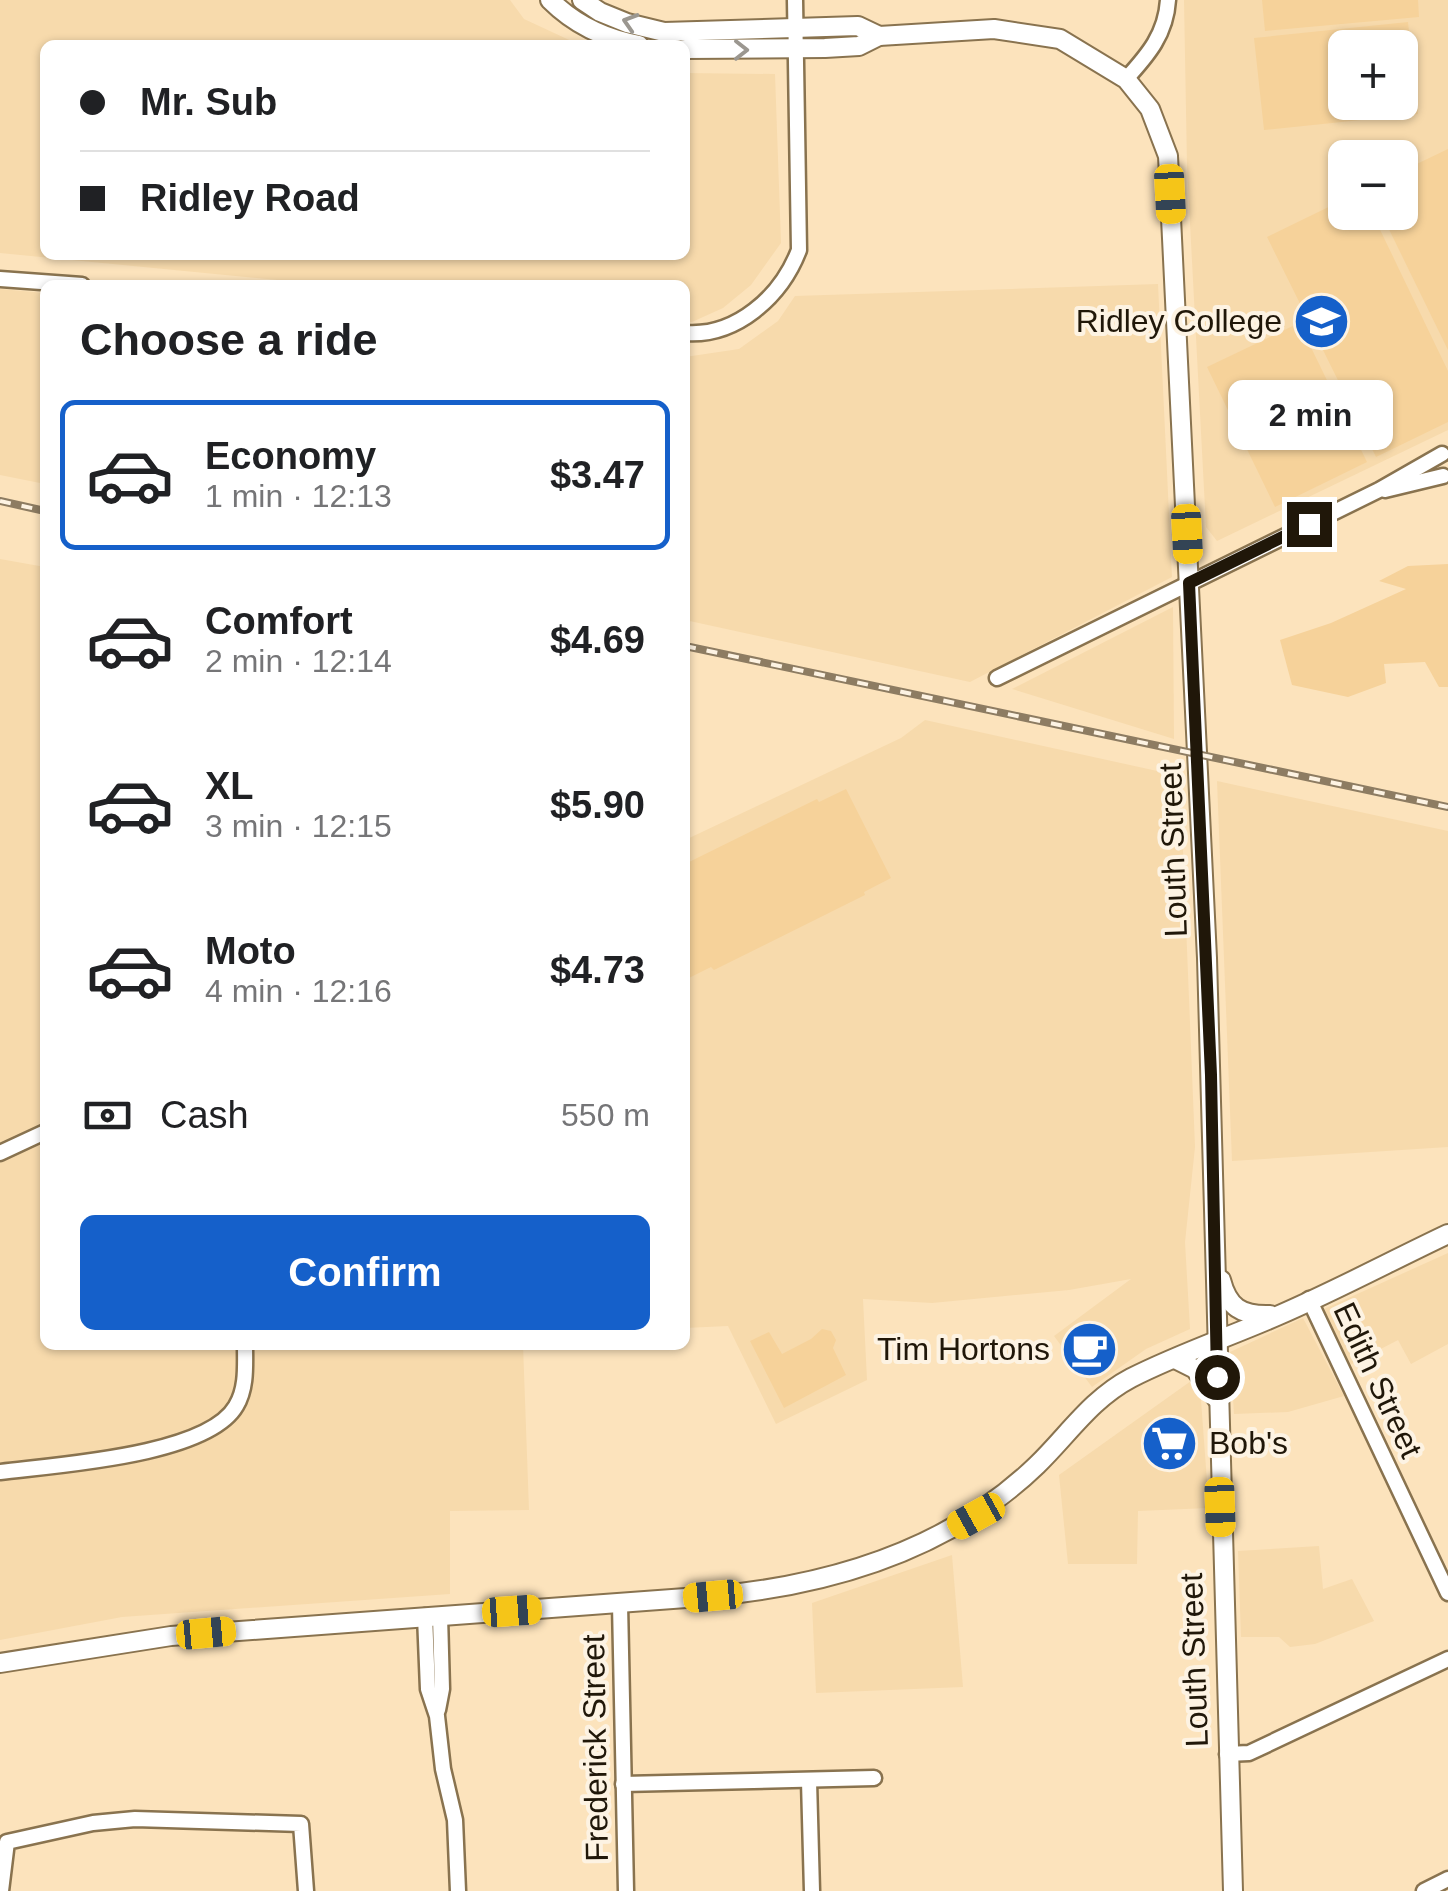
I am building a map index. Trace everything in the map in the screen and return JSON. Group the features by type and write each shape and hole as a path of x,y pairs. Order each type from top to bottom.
{"main road":[{"path":"550,0 589,29 615,40"},
{"name":"Louth Street","path":"582,0 627,23 664,32 858,26 879,36"},
{"name":"Louth Street","path":"690,49 859,46 879,36 994,29 1060,39 1126,79 1150,109 1168,156 1206,942 1232,1891"},
{"path":"0,1663 171,1636 774,1590 838,1575 930,1541 976,1516 1036,1466 1095,1401 1129,1379 1281,1314 1448,1234"},
{"path":"1214,1250 1226,1300 1232,1306 1252,1316 1281,1314"},
{"path":"1175,1359 1195,1369 1217,1399"}],"street":[{"path":"690,332 722,331 764,303 792,269 799,250 795,0"},
{"path":"1126,79 1157,40 1165,24 1168,0"},
{"path":"0,278 40,281"},
{"path":"1380,490 1445,479 1445,451"},
{"path":"997,678 1380,490 1445,451"},
{"path":"0,1153 40,1134"},
{"name":"Edith Street","path":"1309,1299 1448,1593"},
{"path":"0,1472 121,1456 199,1436 222,1423 236,1407 243,1390 245,1350"},
{"name":"Frederick Street","path":"620,1604 626,1891"},
{"path":"432,1616 428,1689 437,1716 443,1769 455,1820 458,1891"},
{"path":"1227,1754 1248,1753 1448,1660"},
{"path":"624,1784 874,1778"},
{"path":"809,1781 812,1891"},
{"path":"1,1891 7,1842 93,1823 135,1819 302,1824 306,1891"},
{"path":"1424,1891 1448,1880"}],"shaded area":[{"path":"0,0 510,0 524,19 569,40 40,40 40,257 0,253"},
{"name":"Ridley College","path":"1184,0 1448,0 1448,430 1217,541 1206,527 1187,166"},
{"path":"1262,0 1418,0 1419,17 1265,31"},
{"path":"1408,22 1409,30 1331,30"},
{"path":"1328,30 1328,120 1360,120 1264,130 1254,38"},
{"path":"690,73 775,74 781,243 751,285 723,308 692,322 690,280 278,280 72,260 690,260"},
{"path":"1448,149 1448,350 1389,230 1418,230 1418,163"},
{"path":"1328,207 1328,230 1380,230 1448,371 1448,422 1376,457 1267,237"},
{"path":"1158,284 1172,577 970,682 690,621 690,356 739,349 778,321 795,296"},
{"path":"0,289 40,293 40,483 0,475"},
{"path":"1299,323 1367,462 1275,507 1207,367"},
{"path":"0,559 40,566 40,1350 523,1350 529,1510 450,1511 450,1594 122,1617 0,1640"},
{"path":"1448,564 1448,687 1439,687 1425,662 1384,664 1386,683 1348,697 1292,685 1280,640 1331,623 1406,589 1379,581 1408,566"},
{"path":"1173,607 1174,739 1012,689"},
{"path":"925,720 1180,776 1195,1147 1185,1242 1190,1329 1146,1349 1092,1387 1054,1336 1131,1279 1069,1290 932,1303 863,1299 867,1380 776,1424 728,1326 690,1328 690,838 901,738"},
{"path":"1217,781 1448,831 1448,1147 1232,1161"},
{"path":"846,789 891,878 864,892 865,895 714,970 711,967 690,978 690,862 817,799 819,802"},
{"path":"1448,1253 1448,1344 1411,1364 1398,1340 1350,1365 1324,1309"},
{"path":"1303,1318 1344,1396 1288,1412 1234,1414 1230,1352"},
{"path":"822,1329 831,1331 836,1340 833,1348 846,1375 784,1408 750,1341 769,1332 782,1354"},
{"path":"1191,1381 1200,1387 1209,1508 1138,1511 1137,1564 1068,1564 1059,1475"},
{"path":"1319,1546 1323,1589 1352,1579 1374,1621 1315,1644 1290,1647 1279,1637 1241,1637 1238,1551"},
{"path":"952,1555 963,1687 816,1693 812,1603"}],"railway":[{"path":"0,501 40,510"},
{"path":"690,647 1448,807"}],"place":[{"name":"Ridley College","path":"1321,321"},
{"name":"Tim Hortons","path":"1089,1349"},
{"name":"Bob's","path":"1170,1443"}],"route":[{"path":"1217,1377 1211,1075 1189,583 1309,524"}]}
